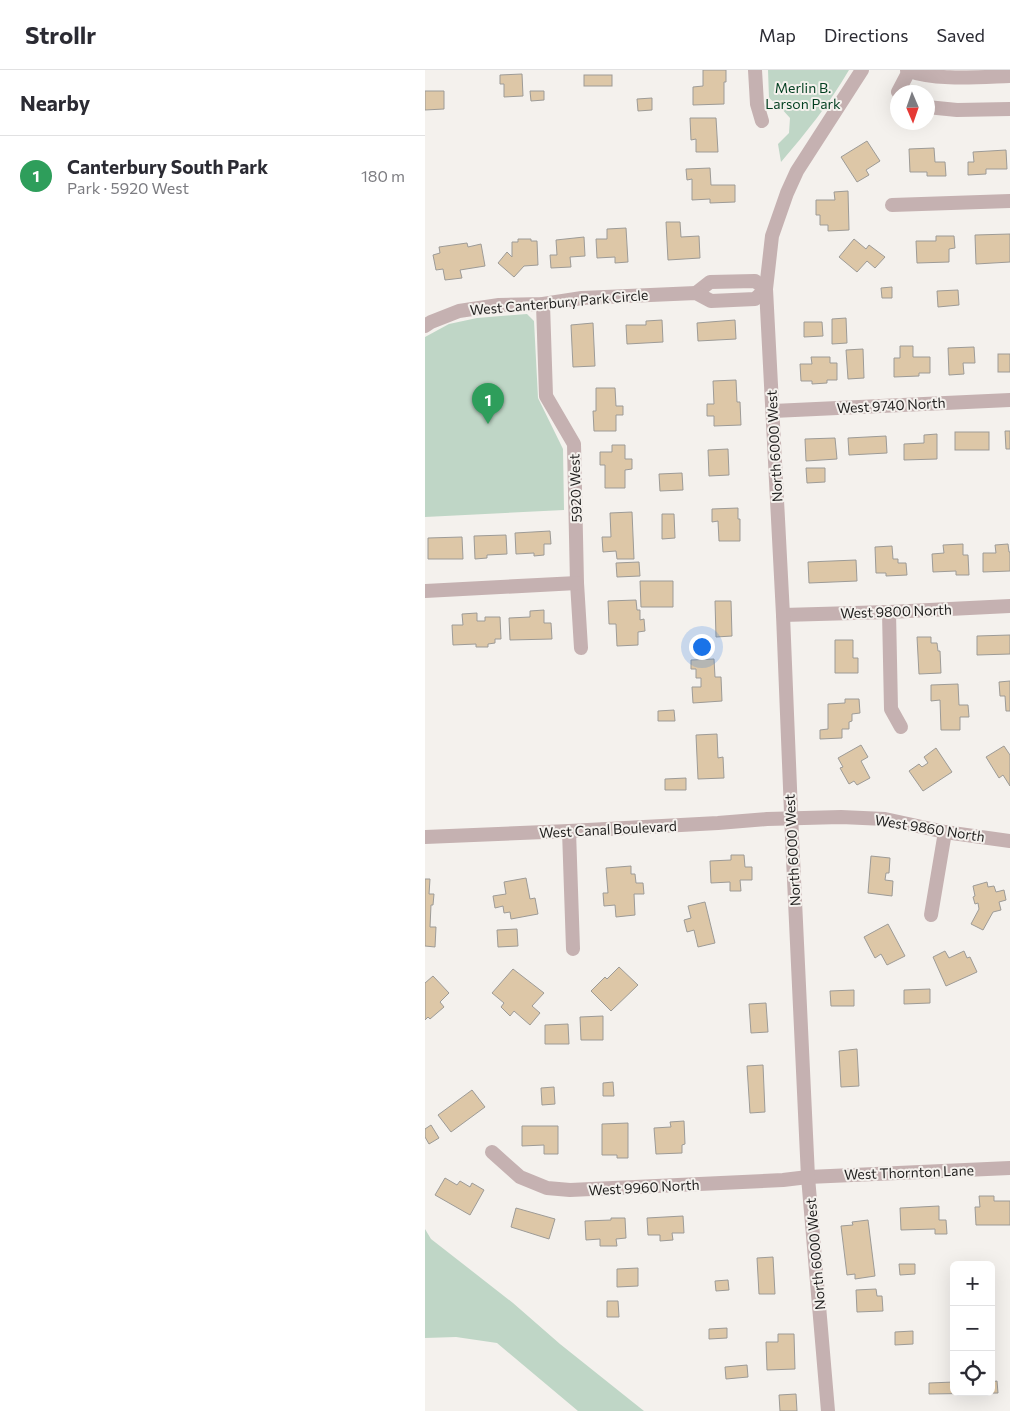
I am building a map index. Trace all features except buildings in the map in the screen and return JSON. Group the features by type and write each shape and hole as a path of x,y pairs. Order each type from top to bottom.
{"street":[{"path":"755,70 757,104 762,122"},
{"name":"North 6000 West","path":"828,1411 808,1176 783,615 766,289 773,236 787,193 797,172 862,70"},
{"path":"901,85 908,70 916,74 955,77 1010,76"},
{"path":"935,107 957,110 1010,109"},
{"path":"892,204 1010,201"},
{"name":"West Canterbury Park Circle","path":"425,326 459,311 499,305 543,304 582,298 696,293 710,282 755,281 766,289"},
{"name":"5920 West","path":"543,304 546,396 574,444 577,583 581,648"},
{"name":"West 9740 North","path":"773,410 1010,400"},
{"path":"425,591 577,583"},
{"name":"West 9800 North","path":"783,615 1010,606"},
{"path":"889,612 891,709 901,726"},
{"name":"West 9860 North","path":"791,819 841,817 885,819 945,832 1010,841"},
{"name":"West Canal Boulevard","path":"425,837 791,819"},
{"path":"569,831 573,948"},
{"path":"931,915 945,832"},
{"name":"West 9960 North","path":"492,1152 520,1177 547,1188 570,1190 783,1180 808,1176"},
{"name":"West Thornton Lane","path":"808,1176 1010,1168"}],"green space":[{"name":"Merlin B. Larson Park","path":"768,70 849,70 817,118 781,162 778,144 789,133 790,118 769,98"},
{"path":"527,314 534,321 538,398 563,449 564,510 425,517 425,337 449,324 477,318"},
{"path":"425,1229 431,1239 513,1303 560,1344 644,1411 578,1411 497,1343 456,1337 425,1338"}],"place":[{"name":"Canterbury South Park","path":"488,424"}]}
